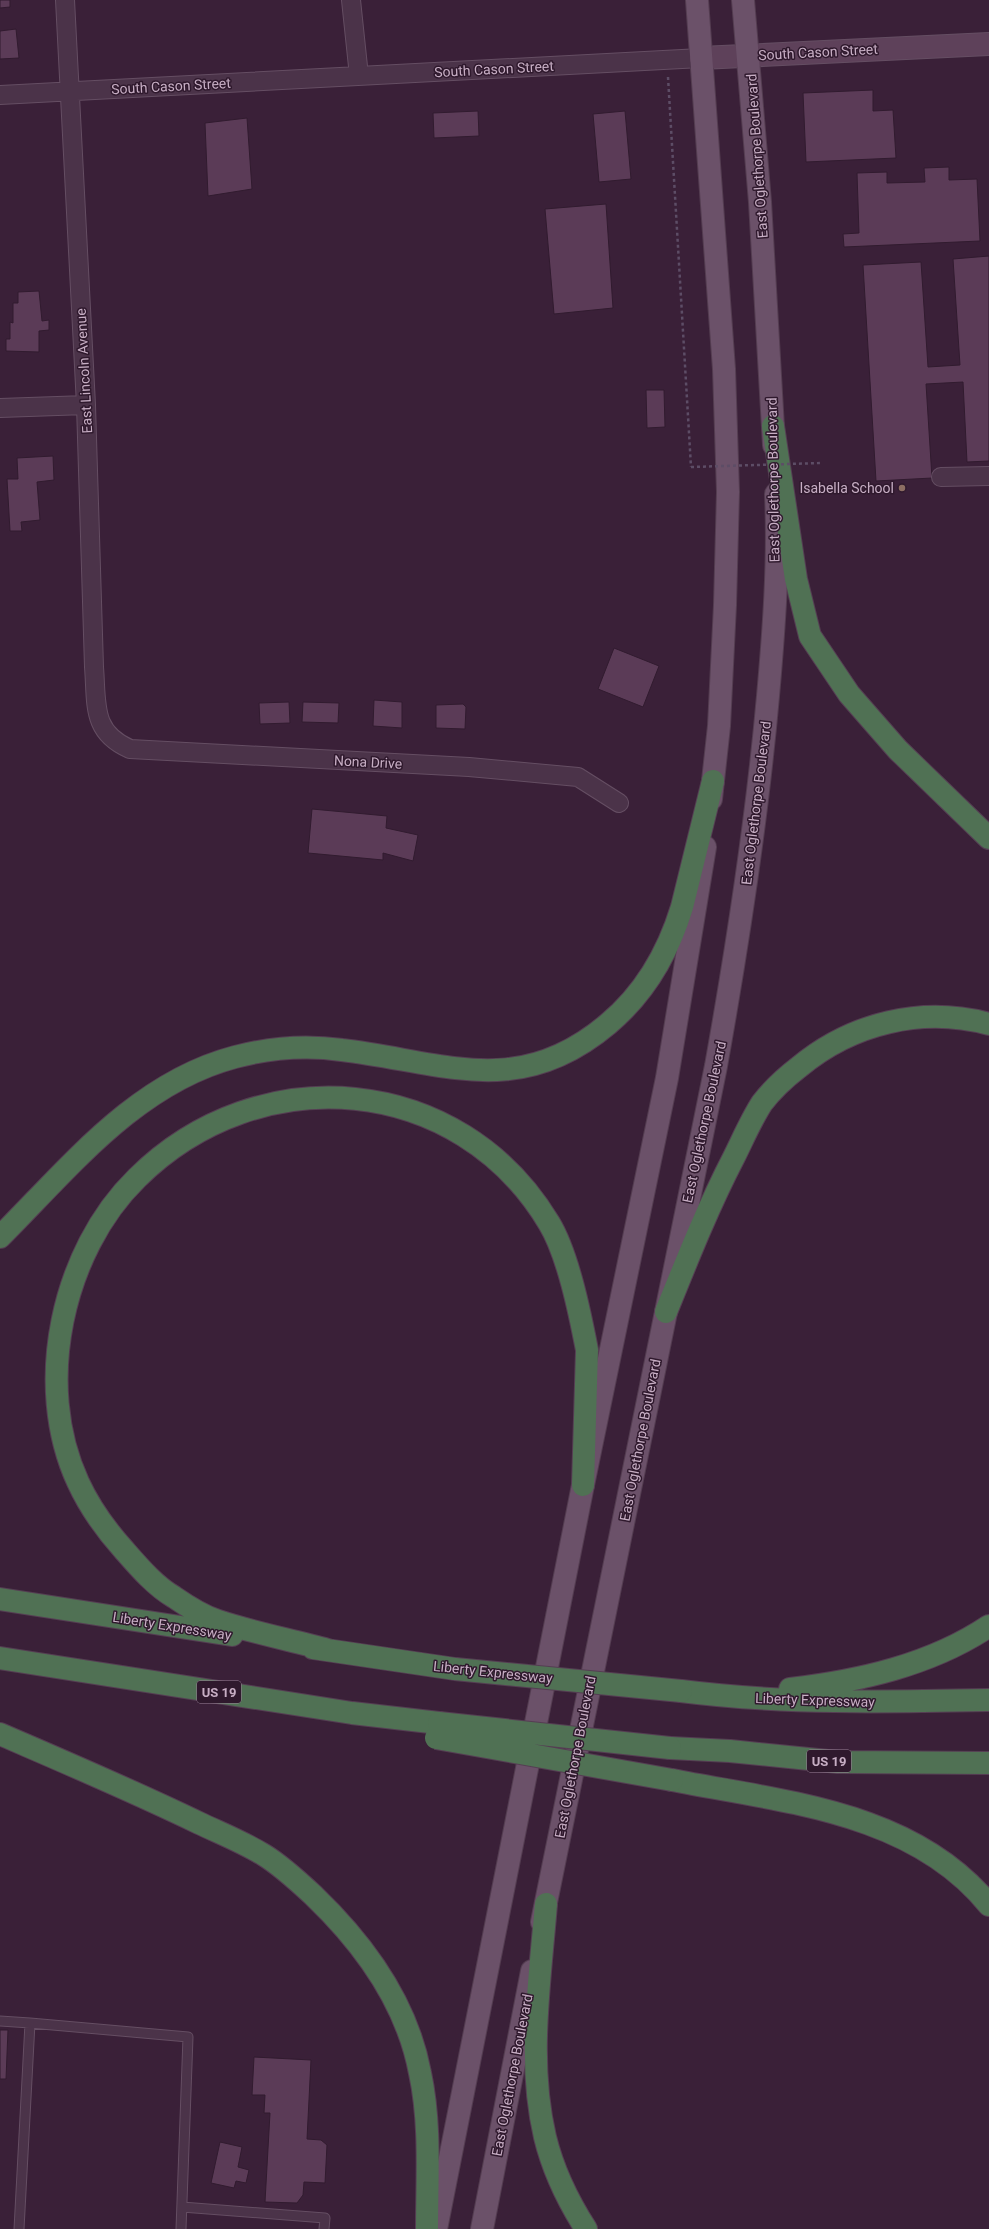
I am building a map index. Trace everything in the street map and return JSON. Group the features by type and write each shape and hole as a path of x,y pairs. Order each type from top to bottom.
{"highway":[{"path":"773,426 796,579 810,636 849,694 888,738 989,838"},
{"path":"0,1237 115,1122 159,1090 208,1066 261,1052 316,1048 340,1049 482,1072 536,1065 580,1044 618,1015 635,998 660,962 676,926 682,907 713,781"},
{"path":"666,1312 712,1200 748,1129 763,1103 786,1078 833,1043 860,1030 889,1022 918,1017 946,1017 989,1024"},
{"path":"328,1650 216,1620 171,1596 137,1566 112,1537 77,1482 66,1445 58,1409 59,1346 64,1309 75,1274 91,1240 116,1202 136,1178 166,1152 194,1133 224,1118 256,1107 288,1100 325,1097 358,1099 389,1104 427,1116 459,1132 484,1148 508,1170 532,1197 554,1232 570,1280 583,1328 587,1350 583,1485"},
{"name":"Liberty Expressway","path":"0,1599 455,1669 681,1691 723,1697 861,1702 989,1700"},
{"path":"723,1697 818,1686 896,1670 937,1654 989,1626"},
{"name":"US 19","path":"0,1658 352,1713 437,1731 730,1751 838,1762 989,1763"},
{"path":"437,1731 833,1812 885,1829 910,1841 946,1864 982,1896 989,1905"},
{"path":"0,1734 137,1793 264,1855 301,1884 356,1941 379,1972 399,2008 412,2040 420,2073 426,2112 427,2229"},
{"path":"546,1904 536,2042 541,2116 557,2173 571,2206 586,2229"}],"main road":[{"path":"436,2229 583,1485 667,1078 701,877 713,781 718,726 725,605 728,492 724,369 706,98 701,58 697,0"},
{"name":"East Oglethorpe Boulevard","path":"482,2229 546,1904 716,1066 735,958 754,834 774,628 777,506 762,217 744,0"}],"street":[{"name":"East Lincoln Avenue","path":"65,0 71,91 86,405 96,697 102,728 111,738"},
{"path":"351,0 359,76"},
{"name":"South Cason Street","path":"0,95 749,55 989,44"},
{"path":"0,408 86,405"},
{"path":"941,476 989,476"},
{"name":"Nona Drive","path":"111,738 130,749 469,767 578,777 619,803"}],"lane":[{"path":"0,2021 188,2037 181,2229"},
{"path":"19,2229 30,2023"},
{"path":"182,2207 325,2218 324,2229"}],"path":[{"path":"667,60 691,467 821,463"}],"building":[{"path":"0,0 10,0 10,7 0,8"},
{"path":"16,29 19,58 0,59 0,31"},
{"path":"873,90 873,111 893,110 896,158 806,162 803,93"},
{"path":"478,111 479,136 434,138 433,113"},
{"path":"625,111 631,179 599,182 593,114"},
{"path":"247,118 252,189 208,196 205,123"},
{"path":"949,167 949,180 977,179 980,241 844,247 843,234 859,233 857,173 887,172 887,183 925,182 924,168"},
{"path":"606,204 613,308 554,314 545,209"},
{"path":"989,256 989,461 967,462 963,382 926,384 932,478 876,481 863,265 921,262 928,367 960,365 953,259"},
{"path":"39,291 42,321 49,320 49,330 39,331 39,352 6,351 6,339 10,339 10,322 13,323 13,303 18,303 18,292"},
{"path":"646,390 664,390 665,427 647,428"},
{"path":"53,456 54,480 37,482 40,520 21,522 22,531 10,531 7,479 18,479 17,458"},
{"path":"614,648 659,666 643,707 598,689"},
{"path":"374,700 402,702 402,728 373,726"},
{"path":"289,702 290,723 260,724 259,703"},
{"path":"303,702 339,703 338,723 302,722"},
{"path":"463,704 466,707 465,729 436,728 436,705"},
{"path":"312,809 387,816 386,828 418,835 413,861 383,853 383,860 308,853"},
{"path":"0,2030 8,2030 6,2079 0,2079"},
{"path":"254,2057 311,2060 307,2139 321,2140 327,2145 325,2183 304,2182 303,2195 297,2203 265,2202 270,2113 264,2113 265,2095 252,2095"},
{"path":"220,2142 242,2147 238,2167 249,2170 246,2183 236,2181 234,2188 211,2183"}],"place":[{"name":"Isabella School","path":"902,488"}]}
